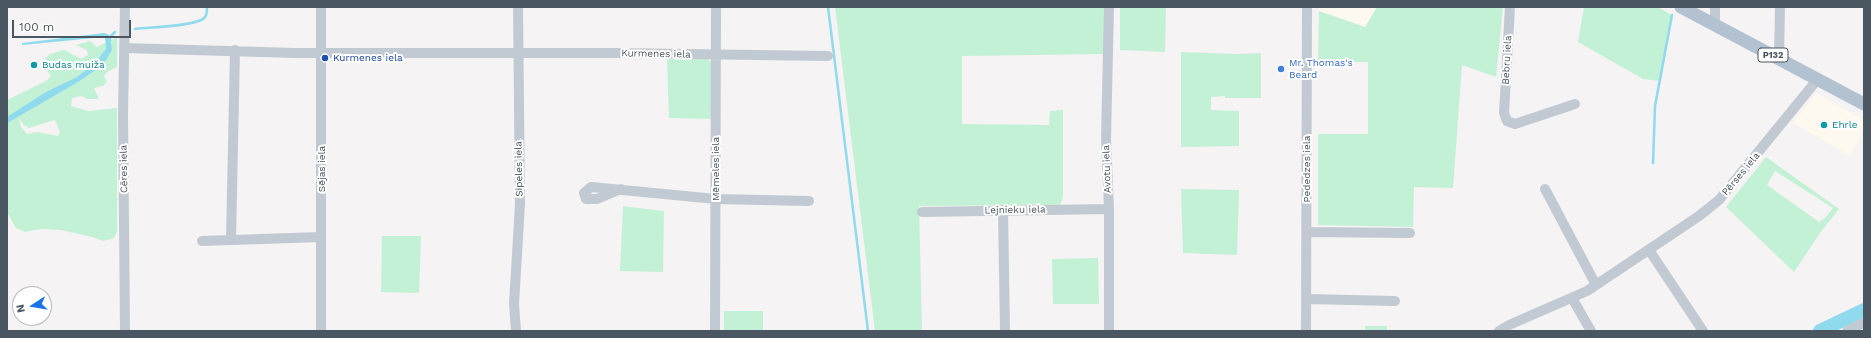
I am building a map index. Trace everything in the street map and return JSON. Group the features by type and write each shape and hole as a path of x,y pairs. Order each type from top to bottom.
{"main road":[{"name":"P132","path":"1681,7 1864,104"}],"street":[{"name":"Cēres iela","path":"124,7 124,331"},
{"name":"Sējas iela","path":"321,7 321,331"},
{"name":"Sīpeles iela","path":"516,331 514,304 520,204 518,7"},
{"name":"Mēmeles iela","path":"715,331 716,7"},
{"name":"Avotu iela","path":"1109,7 1106,139 1109,209 1109,331"},
{"name":"Pededzes iela","path":"1306,331 1307,7"},
{"name":"Bebru iela","path":"1510,7 1504,113 1507,121 1515,124 1575,104"},
{"path":"1715,7 1715,24"},
{"path":"1779,58 1780,7"},
{"name":"Kurmenes iela","path":"124,48 321,53 615,53 828,56"},
{"path":"232,240 235,50"},
{"name":"Pērses iela","path":"1499,331 1509,325 1572,298 1596,285 1699,216 1719,200 1817,80"},
{"path":"621,189 716,199 809,201"},
{"path":"1544,189 1596,285"},
{"name":"Lejnieku iela","path":"922,212 1109,209"},
{"path":"1003,210 1005,331"},
{"path":"1306,232 1410,233"},
{"path":"202,242 321,237"},
{"path":"1649,250 1702,331"},
{"path":"1572,298 1592,331"},
{"path":"1306,299 1395,301"},
{"path":"1847,331 1864,323"}],"shaded area":[{"path":"1319,7 1377,7 1365,27 1319,11"},
{"path":"1816,93 1864,120 1864,129 1850,156 1793,123"}],"green space":[{"path":"835,7 1107,7 1107,54 962,56 962,124 1049,125 1050,111 1063,110 1063,197 1060,205 919,206 922,331 875,331"},
{"path":"1120,7 1166,7 1165,52 1120,50"},
{"path":"1377,7 1503,7 1496,77 1462,65 1453,188 1414,187 1413,227 1318,225 1318,134 1368,134 1368,62 1318,62 1319,11 1365,27"},
{"path":"1584,7 1657,7 1672,15 1661,81 1643,79 1578,42"},
{"path":"117,37 117,67 107,72 104,76 107,81 103,86 94,88 99,99 87,99 81,96 72,99 71,106 88,111 117,108 117,232 114,238 103,241 61,230 41,229 25,232 16,228 7,212 7,100 46,81 51,76 47,70 45,59 50,54 64,50 81,59 88,55 87,50 76,45 90,41 97,47","holes":["19,118 24,125 29,128 55,120 60,132 58,136 37,132 27,134 21,127"]},
{"path":"1181,52 1237,54 1261,53 1261,98 1225,98 1225,96 1211,97 1211,110 1239,111 1239,146 1181,147"},
{"path":"667,58 707,59 713,63 713,119 669,118"},
{"path":"1766,157 1839,209 1820,233 1794,272 1726,207","holes":["1775,171 1833,208 1825,218 1819,222 1767,185"]},
{"path":"1181,189 1239,190 1237,255 1183,253"},
{"path":"623,206 664,211 663,272 620,271"},
{"path":"382,236 421,236 419,293 381,292"},
{"path":"1098,258 1099,304 1053,304 1052,259"},
{"path":"724,311 763,311 763,331 724,331"},
{"path":"1365,326 1387,326 1387,331 1365,331"}],"water":[{"path":"104,33 108,34 110,37 112,50 103,65 78,82 9,122 7,126 7,117 46,92 77,77 94,64 106,49 105,37 22,45 22,43"}],"waterway":[{"path":"135,29 195,22 206,16 207,7"},
{"path":"828,7 868,331"},
{"path":"1653,163 1655,106 1672,15"},
{"path":"110,40 110,37 115,32"},
{"path":"1820,331 1864,310"}],"place":[{"name":"Kurmenes iela","path":"325,58"},
{"name":"Budas muiža","path":"34,65"},
{"name":"Mr. Thomas's Beard","path":"1281,69"},
{"name":"Ehrle","path":"1824,125"}]}
